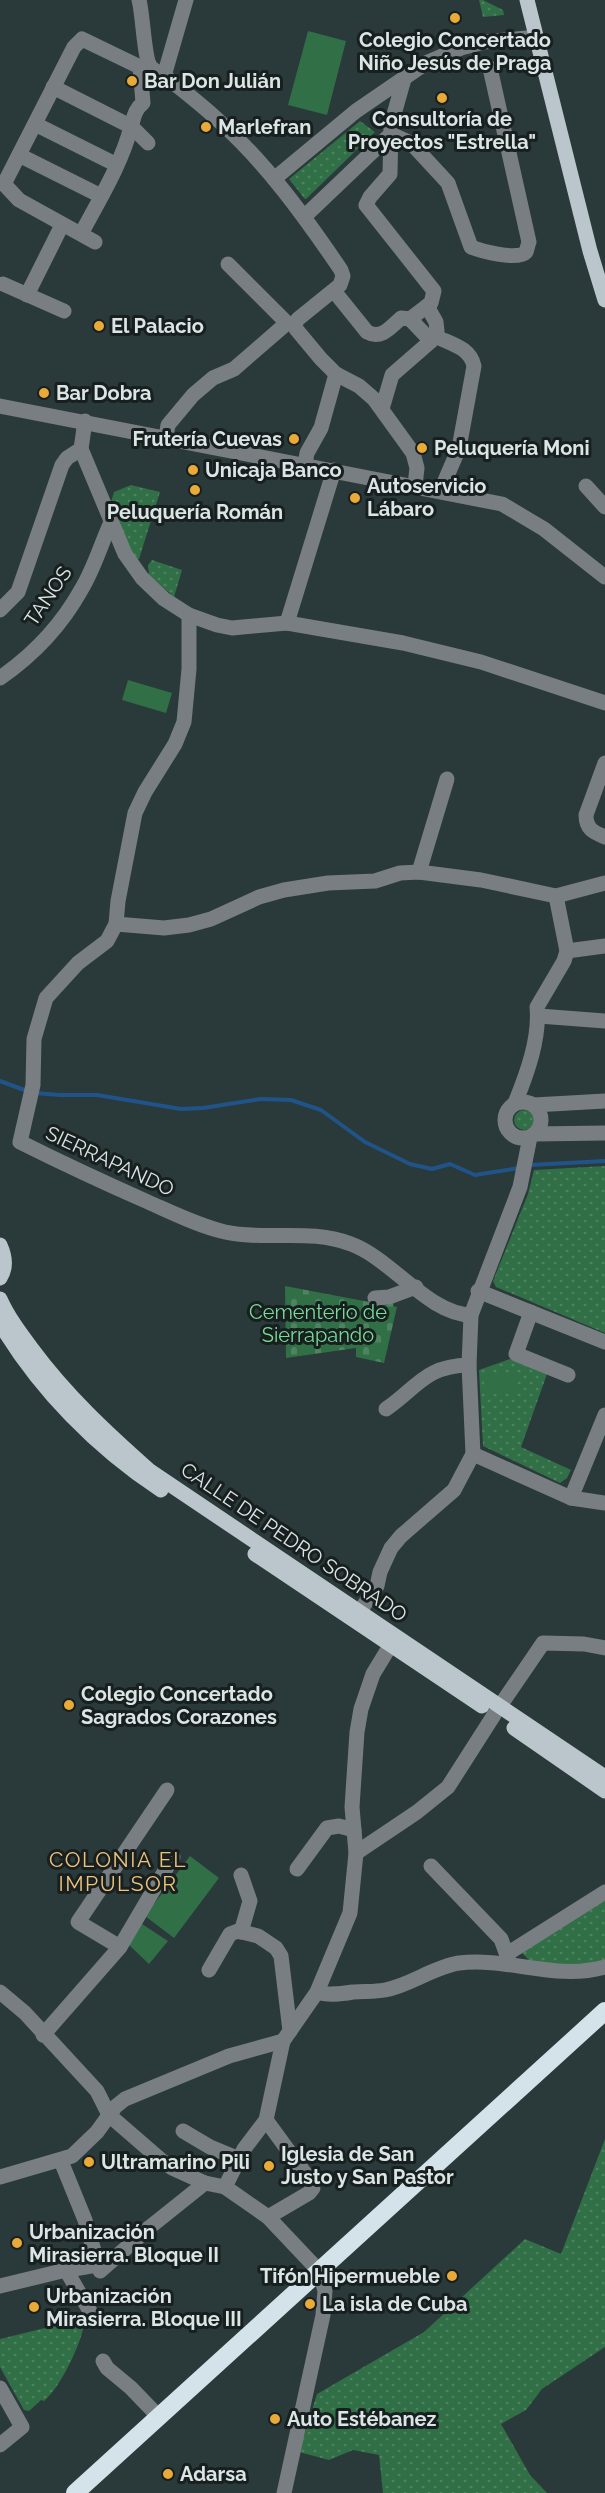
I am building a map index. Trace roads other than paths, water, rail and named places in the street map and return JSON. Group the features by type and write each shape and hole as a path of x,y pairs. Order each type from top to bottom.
{"highway":[{"path":"75,2493 605,2011"}],"main road":[{"path":"527,0 590,251 605,300"},
{"path":"0,1245 5,1265 0,1278"},
{"name":"CALLE DE PEDRO SOBRADO","path":"0,1299 13,1324 51,1375 93,1421 150,1471 360,1611 605,1791"},
{"name":"CALLE DE PEDRO SOBRADO","path":"0,1323 43,1382 73,1416 141,1477 390,1646 605,1777"}],"street":[{"path":"139,0 147,59 151,67 222,123 274,178 305,216 341,270 343,280 334,291 234,369 213,378 193,395 168,425 166,437"},
{"path":"164,76 186,0"},
{"path":"274,178 356,111 426,63 460,48 484,42 536,37"},
{"path":"81,234 117,165 138,107 149,102 140,67 82,39 74,47 4,184 19,200 95,242"},
{"path":"392,134 411,143 448,183 471,247 503,254 521,255 526,252 529,242 490,69"},
{"path":"334,291 367,332 372,334 381,334 433,300 433,288 366,205 370,196 390,174 392,134 404,79"},
{"path":"53,87 132,127 148,143"},
{"path":"376,97 396,110"},
{"path":"34,124 117,165"},
{"path":"305,216 392,134"},
{"path":"19,155 101,196"},
{"path":"27,294 62,225"},
{"path":"228,264 291,324 336,374 366,391 382,409 413,453 417,468 415,485"},
{"path":"3,284 64,311"},
{"path":"382,409 392,375 433,338 436,322 427,306"},
{"path":"406,319 433,338 465,350 474,366 459,448 441,490"},
{"path":"305,464 307,453 321,428 336,374"},
{"path":"0,406 489,500 511,508 602,568"},
{"path":"85,421 81,449 125,554 142,578 164,599 189,615 217,626 232,628 287,623 448,653 605,703"},
{"path":"0,610 18,592 62,465 67,458 81,449"},
{"path":"287,623 334,470"},
{"path":"586,486 605,507"},
{"name":"TANOS","path":"0,678 44,642 65,616 82,589 111,522"},
{"path":"189,615 189,669 184,722 175,744 145,792 135,813 118,901 116,924 164,928 189,925 211,919 259,897 284,890 328,883 375,881 400,873 419,872 481,880 556,896 605,883"},
{"path":"605,763 586,815 586,824 589,829 605,837"},
{"path":"419,872 447,779"},
{"path":"526,1103 524,1079 534,1046 539,1016 537,1008 564,961 567,951 556,896"},
{"name":"SIERRAPANDO","path":"116,924 107,940 93,954 78,963 46,998 34,1039 31,1092 20,1142 73,1169 176,1214 224,1231 251,1236 327,1236 352,1244 373,1255 450,1312 471,1316"},
{"path":"567,951 605,946"},
{"path":"539,1016 605,1021"},
{"path":"605,1101 526,1103 508,1110 505,1120 507,1130 527,1136 605,1133"},
{"path":"526,1103 539,1110 542,1119 540,1129 527,1136"},
{"path":"360,1611 377,1586 380,1572 391,1548 401,1536 454,1490 473,1454 469,1365 471,1316 478,1291 523,1179 527,1136"},
{"path":"375,1298 389,1297 416,1287"},
{"path":"478,1291 605,1342"},
{"path":"531,1312 516,1354 568,1375"},
{"path":"386,1409 398,1401 409,1388 444,1367 469,1365"},
{"path":"571,1498 605,1415"},
{"path":"473,1454 571,1498 605,1503"},
{"path":"357,1853 417,1812 448,1787 543,1643 584,1644 605,1648"},
{"path":"0,2177 62,2161 81,2150 125,2099 286,2036 317,1992 350,1913 357,1853 352,1792 357,1732 361,1709 373,1674 390,1646"},
{"path":"120,1947 78,1922 166,1790"},
{"path":"297,1869 327,1828 339,1826 354,1830"},
{"path":"43,2035 120,1947 173,1857"},
{"path":"431,1866 496,1933 508,1959"},
{"path":"241,1875 250,1902 241,1932"},
{"path":"508,1959 605,1892"},
{"path":"209,1970 230,1934 241,1932 268,1942 281,1956 286,2036 267,2120 239,2159 225,2187"},
{"path":"317,1992 342,1994 385,1990 456,1963 508,1959 555,1972 581,1972 605,1967"},
{"path":"0,1992 25,2013 97,2091 109,2115 167,2164 205,2183 225,2187 268,2217 320,2272 326,2291 323,2315 284,2493"},
{"path":"267,2120 312,2183 313,2188 309,2193 268,2217"},
{"path":"183,2131 210,2147 239,2159"},
{"path":"62,2161 85,2220 98,2268"},
{"path":"0,2286 66,2271 98,2268 205,2183"},
{"path":"66,2271 91,2313"},
{"path":"103,2361 107,2368 131,2388 158,2416"},
{"path":"0,2388 22,2427 0,2445"}],"waterway":[{"path":"0,1081 27,1091"},
{"path":"35,1093 97,1095 181,1109 261,1099 291,1100 321,1110 365,1142 410,1164 432,1169 450,1164 475,1175 519,1168"},
{"path":"530,1165 605,1161"}],"place":[{"name":"Colegio Concertado Niño Jesús de Praga","path":"455,18"},
{"name":"Bar Don Julián","path":"132,81"},
{"name":"Consultoría de Proyectos \"Estrella\"","path":"442,98"},
{"name":"Marlefran","path":"206,127"},
{"name":"El Palacio","path":"99,326"},
{"name":"Bar Dobra","path":"44,393"},
{"name":"Frutería Cuevas","path":"294,439"},
{"name":"Peluquería Moni","path":"422,448"},
{"name":"Unicaja Banco","path":"193,470"},
{"name":"Peluquería Román","path":"195,490"},
{"name":"Autoservicio Lábaro","path":"355,498"},
{"name":"Colegio Concertado Sagrados Corazones","path":"69,1705"},
{"name":"Ultramarino Pili","path":"89,2162"},
{"name":"Iglesia de San Justo y San Pastor","path":"269,2166"},
{"name":"Urbanización Mirasierra. Bloque II","path":"17,2243"},
{"name":"Tifón Hipermueble","path":"452,2276"},
{"name":"La isla de Cuba","path":"310,2304"},
{"name":"Urbanización Mirasierra. Bloque III","path":"34,2307"},
{"name":"Auto Estébanez","path":"275,2419"},
{"name":"Adarsa","path":"168,2474"}],"district":[{"name":"COLONIA EL IMPULSOR","path":"118,1872"}],"park label":[{"name":"Cementerio de Sierrapando","path":"318,1324"}]}
